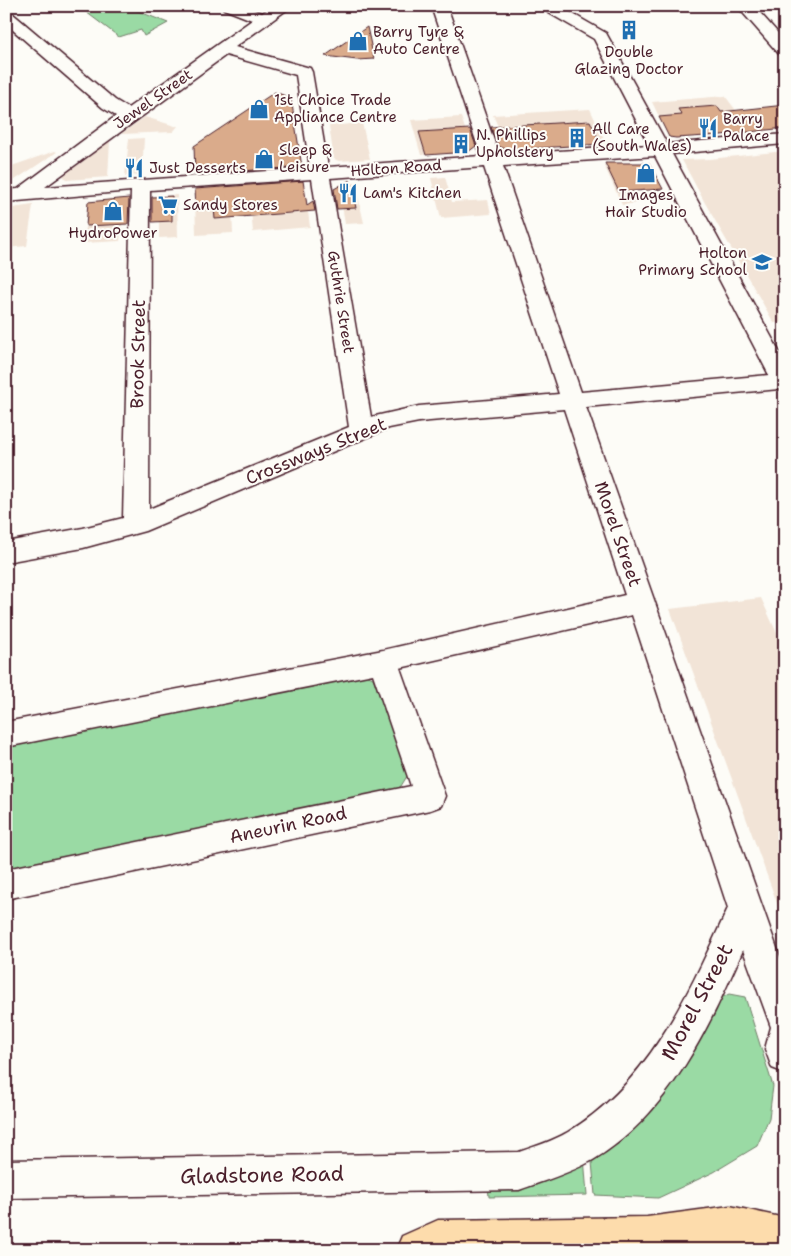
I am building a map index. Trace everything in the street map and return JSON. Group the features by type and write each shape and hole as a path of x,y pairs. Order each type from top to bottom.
{"main road":[{"path":"416,1250 438,1240 647,1237 730,1226 785,1239"},
{"path":"765,1250 772,1244 785,1239"}],"street":[{"path":"229,6 263,19"},
{"name":"Jewel Street","path":"15,195 284,6"},
{"name":"Morel Street","path":"438,6 745,908 785,1019"},
{"path":"547,6 600,36 784,382"},
{"path":"745,6 785,51"},
{"path":"6,16 109,104 128,116"},
{"name":"Guthrie Street","path":"223,50 304,72 361,430"},
{"name":"Holton Road","path":"15,195 659,150 785,139"},
{"name":"Brook Street","path":"136,524 141,185"},
{"name":"Crossways Street","path":"6,552 83,538 136,524 384,421 419,414 784,382"},
{"path":"6,735 383,661 641,602"},
{"name":"Aneurin Road","path":"6,884 430,796 383,661"},
{"name":"Morel Street","path":"519,1171 552,1160 587,1142 616,1120 658,1074 693,1020 745,908"},
{"path":"785,1036 783,1050 785,1055"},
{"name":"Gladstone Road","path":"6,1179 519,1171"}],"shaded area":[{"path":"725,96 752,131 676,138 669,137 652,102"},
{"path":"590,109 606,143 508,150 493,115"},
{"path":"145,117 178,126 173,132 121,134"},
{"path":"461,117 472,149 468,152 421,155 411,120"},
{"path":"362,123 370,159 339,161 334,159 329,126"},
{"name":"Just Desserts","path":"144,138 142,175 125,176 129,139"},
{"path":"110,141 108,177 67,180 63,176"},
{"path":"55,151 57,152 6,186 6,168"},
{"name":"Holton Primary School","path":"785,151 785,322 774,323 682,160"},
{"path":"619,164 637,203 622,205 604,165"},
{"path":"445,177 452,202 488,200 491,214 441,218 431,178"},
{"path":"355,183 364,223 345,224 339,186"},
{"path":"305,188 310,227 253,232 249,190"},
{"path":"231,191 233,233 196,235 195,194"},
{"path":"177,195 178,237 159,238 159,199 162,196"},
{"path":"118,199 122,224 120,241 84,243 88,202"},
{"path":"33,205 27,246 6,248 6,209"},
{"path":"761,598 785,651 785,925 670,609"}],"green space":[{"path":"78,6 125,6 168,23 144,36 141,30 119,37"},
{"path":"356,671 373,678 409,773 401,786 388,796 6,877 6,745"},
{"path":"729,994 745,997 773,1086 769,1118 757,1146 714,1172 658,1198 595,1195 591,1151 721,998"},
{"path":"584,1157 587,1195 489,1197 488,1186"}],"building":[{"name":"Barry Tyre & Auto Centre","path":"367,27 374,59 357,60 325,56"},
{"path":"275,92 291,98 302,167 195,174 194,146"},
{"path":"785,105 785,128 721,135 669,137 659,117 682,115 678,109 717,106 721,112"},
{"path":"590,121 601,144 508,150 498,146 491,127"},
{"path":"470,129 476,146 468,152 426,155 419,132"},
{"path":"605,163 649,163 663,189 619,192"},
{"name":"Lam's Kitchen","path":"350,180 356,208 337,209 334,189"},
{"path":"303,181 307,205 313,201 315,211 215,219 214,208 196,210 195,189"},
{"name":"Sandy Stores","path":"172,196 172,221 152,222 152,197"},
{"path":"129,198 128,224 86,226 88,202"}],"place":[{"name":"Double Glazing Doctor","path":"629,30"},
{"name":"Barry Tyre & Auto Centre","path":"358,41"},
{"name":"1st Choice Trade Appliance Centre","path":"259,109"},
{"name":"Barry Palace","path":"708,128"},
{"name":"All Care (South Wales)","path":"577,138"},
{"name":"N. Phillips Upholstery","path":"461,144"},
{"name":"Sleep & Leisure","path":"264,159"},
{"name":"Just Desserts","path":"134,168"},
{"name":"Images Hair Studio","path":"646,173"},
{"name":"Lam's Kitchen","path":"348,193"},
{"name":"Sandy Stores","path":"168,205"},
{"name":"HydroPower","path":"113,211"},
{"name":"Holton Primary School","path":"762,262"}]}
